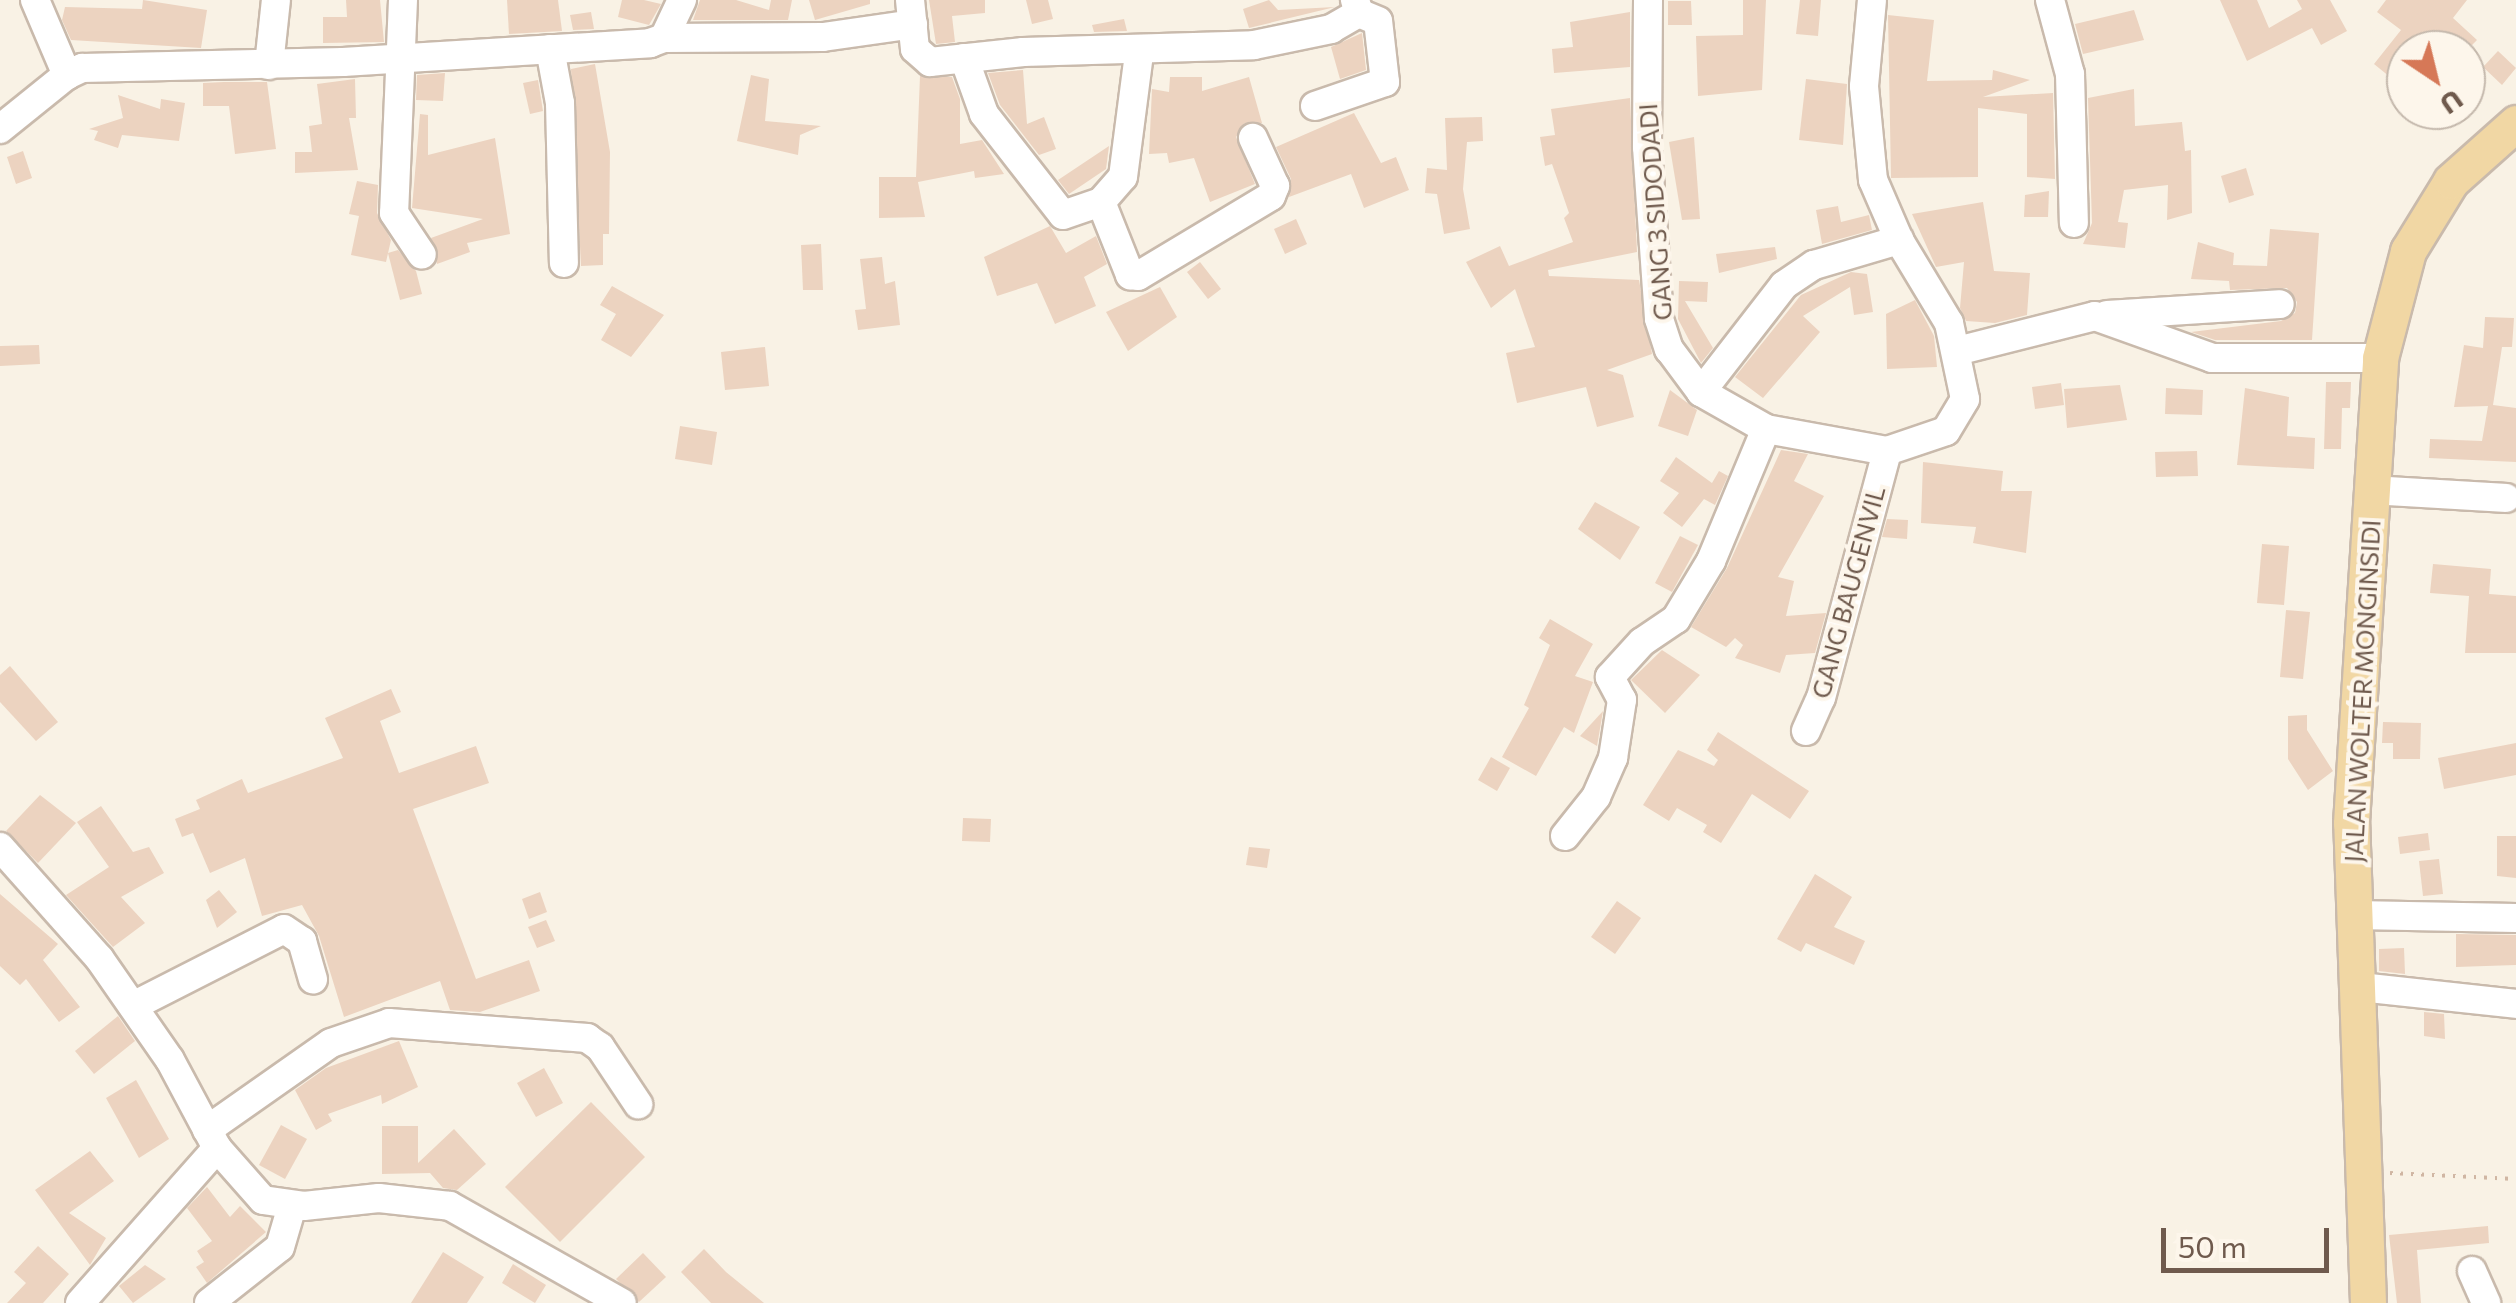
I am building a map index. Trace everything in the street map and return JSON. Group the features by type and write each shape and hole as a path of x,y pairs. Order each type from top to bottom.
{"main road":[{"name":"JALAN WOLTER MONGINSIDI","path":"2368,1303 2360,1174 2360,987 2350,822 2380,358 2408,252 2451,182 2516,123"}],"street":[{"path":"34,0 66,75"},
{"path":"269,65 276,0"},
{"path":"403,0 394,213 422,255"},
{"path":"664,38 682,0"},
{"name":"GANG 3 SIDODADI","path":"1648,0 1648,147 1659,319 1668,349 1701,392 1766,429 1887,452"},
{"path":"1872,0 1864,86 1873,180 1899,240 1949,323 1965,398 1946,431 1887,452"},
{"path":"2050,0 2070,74 2074,223"},
{"path":"0,129 66,75 82,68 269,65 550,49 664,38 823,37 912,12 920,58 1139,53 1254,44 1332,28 1357,6 1378,21 1385,82 1315,106"},
{"path":"550,49 560,103 564,264"},
{"path":"964,58 984,114 1058,214 1101,202 1123,176 1139,53"},
{"path":"1101,202 1130,275 1138,276 1272,196 1275,186 1252,138"},
{"path":"1701,392 1784,285 1814,265 1899,240"},
{"path":"1957,351 2095,316 2280,304"},
{"path":"2095,316 2212,358 2380,358"},
{"path":"1564,836 1596,797 1613,758 1622,700 1610,678 1642,642 1676,619 1711,562 1766,429"},
{"name":"GANG BAUGENVIL","path":"1806,731 1821,698 1887,452"},
{"path":"2372,490 2506,498"},
{"path":"0,847 100,958 212,1139 254,1192 292,1206 379,1198 450,1206 622,1303"},
{"path":"2354,915 2516,918"},
{"path":"133,1006 284,929 302,941 313,980"},
{"path":"2360,987 2516,1004"},
{"path":"80,1303 212,1139 331,1043 389,1023 586,1038 600,1047 638,1104"},
{"path":"209,1303 280,1247 292,1206"},
{"path":"2472,1270 2486,1303"}],"path":[{"path":"2360,1174 2436,1170 2516,1178"}],"building":[{"path":"143,0 207,10 201,48 71,40 62,20 65,7 142,9"},
{"path":"346,0 380,0 384,42 323,43 323,17 347,17"},
{"path":"507,0 558,0 562,31 509,34"},
{"path":"622,0 661,4 649,25 618,17"},
{"path":"700,0 736,0 769,10 771,0 792,0 788,20 693,20"},
{"path":"809,0 870,0 870,4 815,20"},
{"path":"929,0 985,0 985,13 952,16 955,42 936,44"},
{"path":"1026,0 1048,0 1053,19 1032,24"},
{"path":"1269,0 1278,10 1335,7 1249,28 1243,9"},
{"path":"1743,0 1766,0 1762,90 1698,96 1696,36 1743,35"},
{"path":"1800,0 1821,0 1818,36 1796,34"},
{"path":"2220,0 2257,0 2269,28 2302,9 2297,0 2330,0 2347,31 2321,45 2312,28 2247,61"},
{"path":"2386,0 2467,0 2453,18 2466,30 2401,30 2377,12"},
{"path":"1668,1 1691,1 1692,25 1668,25"},
{"path":"2134,10 2144,40 2083,54 2075,24"},
{"path":"591,12 594,29 573,30 570,15"},
{"path":"1630,12 1630,67 1554,73 1552,49 1573,47 1570,22"},
{"path":"1888,15 1934,20 1927,81 1992,80 1993,70 2030,80 1983,97 2053,93 2055,179 2027,177 2027,114 1978,108 1978,177 1891,178"},
{"path":"1124,19 1127,31 1094,32 1092,25"},
{"path":"1362,33 1366,70 1340,79 1331,47"},
{"path":"2386,49 2386,74 2374,64"},
{"path":"2498,51 2516,68 2502,85 2486,70 2486,64"},
{"path":"595,64 610,152 609,234 603,234 603,265 581,266 571,69"},
{"path":"1023,70 1027,124 1044,117 1056,149 1039,155 1000,105 988,73"},
{"path":"445,73 443,101 416,100 417,75"},
{"path":"751,75 769,79 765,121 821,126 800,135 798,155 737,141"},
{"path":"920,76 952,77 960,99 960,144 982,140 1004,174 975,178 974,171 918,182 925,217 879,218 879,177 916,177"},
{"path":"1170,77 1202,77 1202,91 1249,77 1262,123 1245,123 1236,137 1255,184 1210,202 1194,158 1169,163 1167,153 1149,154 1152,89 1169,92"},
{"path":"355,79 356,118 349,118 358,170 295,173 295,152 312,152 309,126 322,124 317,84"},
{"path":"1806,79 1847,84 1843,145 1799,140"},
{"path":"538,80 543,111 530,114 523,83"},
{"path":"267,82 276,149 235,154 229,106 203,106 203,83"},
{"path":"2134,89 2135,126 2182,122 2185,151 2191,150 2192,213 2167,220 2168,185 2124,190 2118,222 2128,223 2125,248 2083,244 2092,223 2088,98"},
{"path":"118,95 160,109 161,99 185,103 179,141 122,135 118,148 94,140 98,131 89,129 123,118"},
{"path":"1630,98 1637,252 1548,270 1549,276 1639,280 1652,354 1607,370 1623,375 1634,417 1597,427 1586,387 1517,403 1506,353 1535,347 1515,289 1491,308 1466,262 1500,246 1509,266 1573,242 1564,218 1569,213 1552,164 1545,166 1540,137 1555,135 1551,109"},
{"path":"1354,113 1381,163 1396,157 1409,190 1364,208 1351,174 1289,197 1291,179 1276,147"},
{"path":"420,114 428,115 428,155 495,138 510,234 467,243 470,252 437,264 431,238 483,219 412,208"},
{"path":"1482,117 1483,141 1467,142 1463,189 1470,229 1444,234 1437,194 1425,193 1427,168 1447,170 1445,118"},
{"path":"1694,137 1700,219 1682,220 1669,142"},
{"path":"1109,146 1106,169 1069,194 1058,180"},
{"path":"23,151 32,178 16,184 7,157"},
{"path":"2246,168 2254,195 2229,203 2221,176"},
{"path":"357,181 378,185 377,213 391,240 386,262 351,255 359,216 349,214"},
{"path":"2049,191 2048,217 2024,217 2025,195"},
{"path":"1983,202 1994,271 2030,273 2027,315 1995,323 1966,321 1960,308 1964,262 1936,267 1912,214"},
{"path":"1838,206 1841,222 1869,215 1872,230 1822,244 1816,210"},
{"path":"1296,219 1307,244 1285,254 1274,229"},
{"path":"1050,226 1066,253 1096,236 1107,264 1084,277 1096,306 1055,324 1037,283 997,296 984,257"},
{"path":"2270,229 2319,233 2312,340 2215,340 2191,332 2281,321 2295,313 2297,302 2287,288 2230,290 2229,281 2191,279 2198,242 2234,253 2233,265 2267,266"},
{"path":"821,244 823,290 803,290 801,245"},
{"path":"1775,247 1777,259 1719,273 1716,254"},
{"path":"398,250 416,271 422,294 400,300 388,253"},
{"path":"882,257 885,284 895,281 900,325 858,330 855,310 866,309 860,259"},
{"path":"1200,262 1221,289 1208,299 1187,272"},
{"path":"1851,272 1867,274 1873,312 1854,315 1850,287 1803,316 1820,332 1763,398 1735,377 1801,295"},
{"path":"1679,281 1708,282 1707,302 1685,301 1713,348 1701,363 1678,319"},
{"path":"612,286 664,315 631,357 601,340 616,314 600,305"},
{"path":"1160,287 1177,317 1128,351 1106,312"},
{"path":"1915,300 1934,336 1937,367 1887,369 1886,314"},
{"path":"2485,317 2514,318 2512,347 2502,347 2493,405 2516,408 2516,462 2429,458 2430,439 2482,441 2488,406 2454,407 2464,345 2483,348"},
{"path":"39,345 40,364 0,366 0,346"},
{"path":"765,347 769,386 725,390 721,352"},
{"path":"2326,382 2351,382 2350,408 2342,408 2341,449 2324,449"},
{"path":"2061,383 2064,405 2035,409 2032,387"},
{"path":"2120,385 2127,420 2067,428 2064,389"},
{"path":"2166,388 2203,390 2202,415 2165,414"},
{"path":"2245,388 2289,397 2287,436 2315,438 2314,469 2237,465"},
{"path":"1670,390 1697,410 1688,436 1658,426"},
{"path":"680,426 717,432 712,465 675,459"},
{"path":"1781,450 1808,454 1794,481 1824,496 1778,577 1794,581 1786,616 1826,613 1815,653 1786,655 1780,673 1735,658 1743,645 1735,638 1726,647 1691,627 1727,568"},
{"path":"2197,451 2198,476 2156,477 2155,452"},
{"path":"1676,457 1712,483 1719,471 1728,476 1715,505 1704,499 1682,527 1663,513 1679,493 1660,481"},
{"path":"1923,462 2003,471 2001,491 2032,491 2026,553 1973,543 1976,527 1921,523"},
{"path":"1595,502 1640,527 1620,560 1578,529"},
{"path":"1887,519 1908,520 1907,539 1882,537"},
{"path":"1680,536 1698,545 1672,592 1655,583"},
{"path":"2262,544 2289,546 2284,605 2257,603"},
{"path":"2433,564 2491,569 2489,594 2516,596 2516,653 2465,653 2469,596 2430,593"},
{"path":"2286,610 2310,612 2303,679 2280,677"},
{"path":"1550,619 1593,644 1575,676 1593,682 1574,733 1564,727 1536,776 1502,757 1529,708 1524,705 1550,645 1539,638"},
{"path":"1662,650 1700,675 1665,713 1631,680"},
{"path":"10,666 58,722 36,741 0,702 0,675"},
{"path":"391,689 401,712 380,721 399,773 476,746 489,783 413,809 476,979 529,960 540,991 480,1012 450,1010 440,981 344,1017 319,936 302,905 262,916 245,858 210,873 193,833 182,837 175,819 200,809 196,800 242,779 248,793 343,758 325,718"},
{"path":"1603,711 1597,746 1580,736"},
{"path":"2307,715 2307,730 2333,771 2308,790 2288,759 2288,716"},
{"path":"2383,722 2421,723 2420,759 2393,759 2393,743 2382,743"},
{"path":"1718,732 1809,791 1790,819 1752,794 1721,843 1703,832 1707,825 1677,808 1669,821 1643,805 1678,750 1714,766 1718,760 1707,750"},
{"path":"2516,743 2516,775 2444,789 2438,758"},
{"path":"1491,757 1510,768 1497,791 1478,780"},
{"path":"40,795 76,823 38,863 6,831"},
{"path":"101,806 133,852 149,847 164,873 121,897 145,923 113,947 66,895 109,867 77,822"},
{"path":"963,818 991,819 990,842 962,841"},
{"path":"2428,833 2430,850 2400,854 2398,837"},
{"path":"2497,836 2516,836 2516,878 2497,876"},
{"path":"1249,847 1270,849 1267,868 1246,865"},
{"path":"2439,859 2443,894 2423,896 2419,861"},
{"path":"1815,874 1852,897 1834,927 1865,941 1854,965 1806,943 1801,952 1777,939"},
{"path":"219,890 237,912 217,928 206,900"},
{"path":"540,892 547,912 529,919 522,899"},
{"path":"0,894 58,944 43,960 80,1007 59,1022 26,979 20,985 0,966"},
{"path":"1617,901 1641,918 1615,954 1591,937"},
{"path":"546,920 555,941 537,948 528,927"},
{"path":"2456,934 2516,935 2516,965 2456,967"},
{"path":"2404,948 2405,974 2379,971 2379,949"},
{"path":"2424,1012 2444,1014 2445,1039 2424,1036"},
{"path":"118,1016 135,1041 94,1074 75,1051"},
{"path":"399,1041 418,1087 382,1104 381,1095 328,1114 332,1121 316,1130 295,1090 326,1068"},
{"path":"544,1068 563,1103 536,1117 517,1083"},
{"path":"136,1080 169,1139 139,1158 106,1098"},
{"path":"591,1102 645,1157 560,1242 505,1187"},
{"path":"281,1125 307,1139 285,1179 259,1165"},
{"path":"382,1126 418,1126 418,1163 454,1129 486,1164 457,1190 443,1188 430,1173 382,1174"},
{"path":"90,1151 114,1181 69,1213 106,1238 90,1265 35,1190"},
{"path":"207,1187 230,1217 240,1206 266,1232 207,1283 196,1267 204,1262 197,1251 212,1241 187,1208"},
{"path":"2488,1226 2489,1243 2417,1250 2421,1303 2397,1303 2389,1235"},
{"path":"38,1246 69,1274 43,1303 7,1303 26,1283 14,1272"},
{"path":"704,1249 764,1303 711,1303 681,1272"},
{"path":"443,1252 484,1277 467,1303 411,1303"},
{"path":"643,1253 666,1277 639,1302 616,1279"},
{"path":"513,1264 546,1285 535,1303 502,1283"},
{"path":"145,1265 166,1279 133,1303 119,1286"}]}
